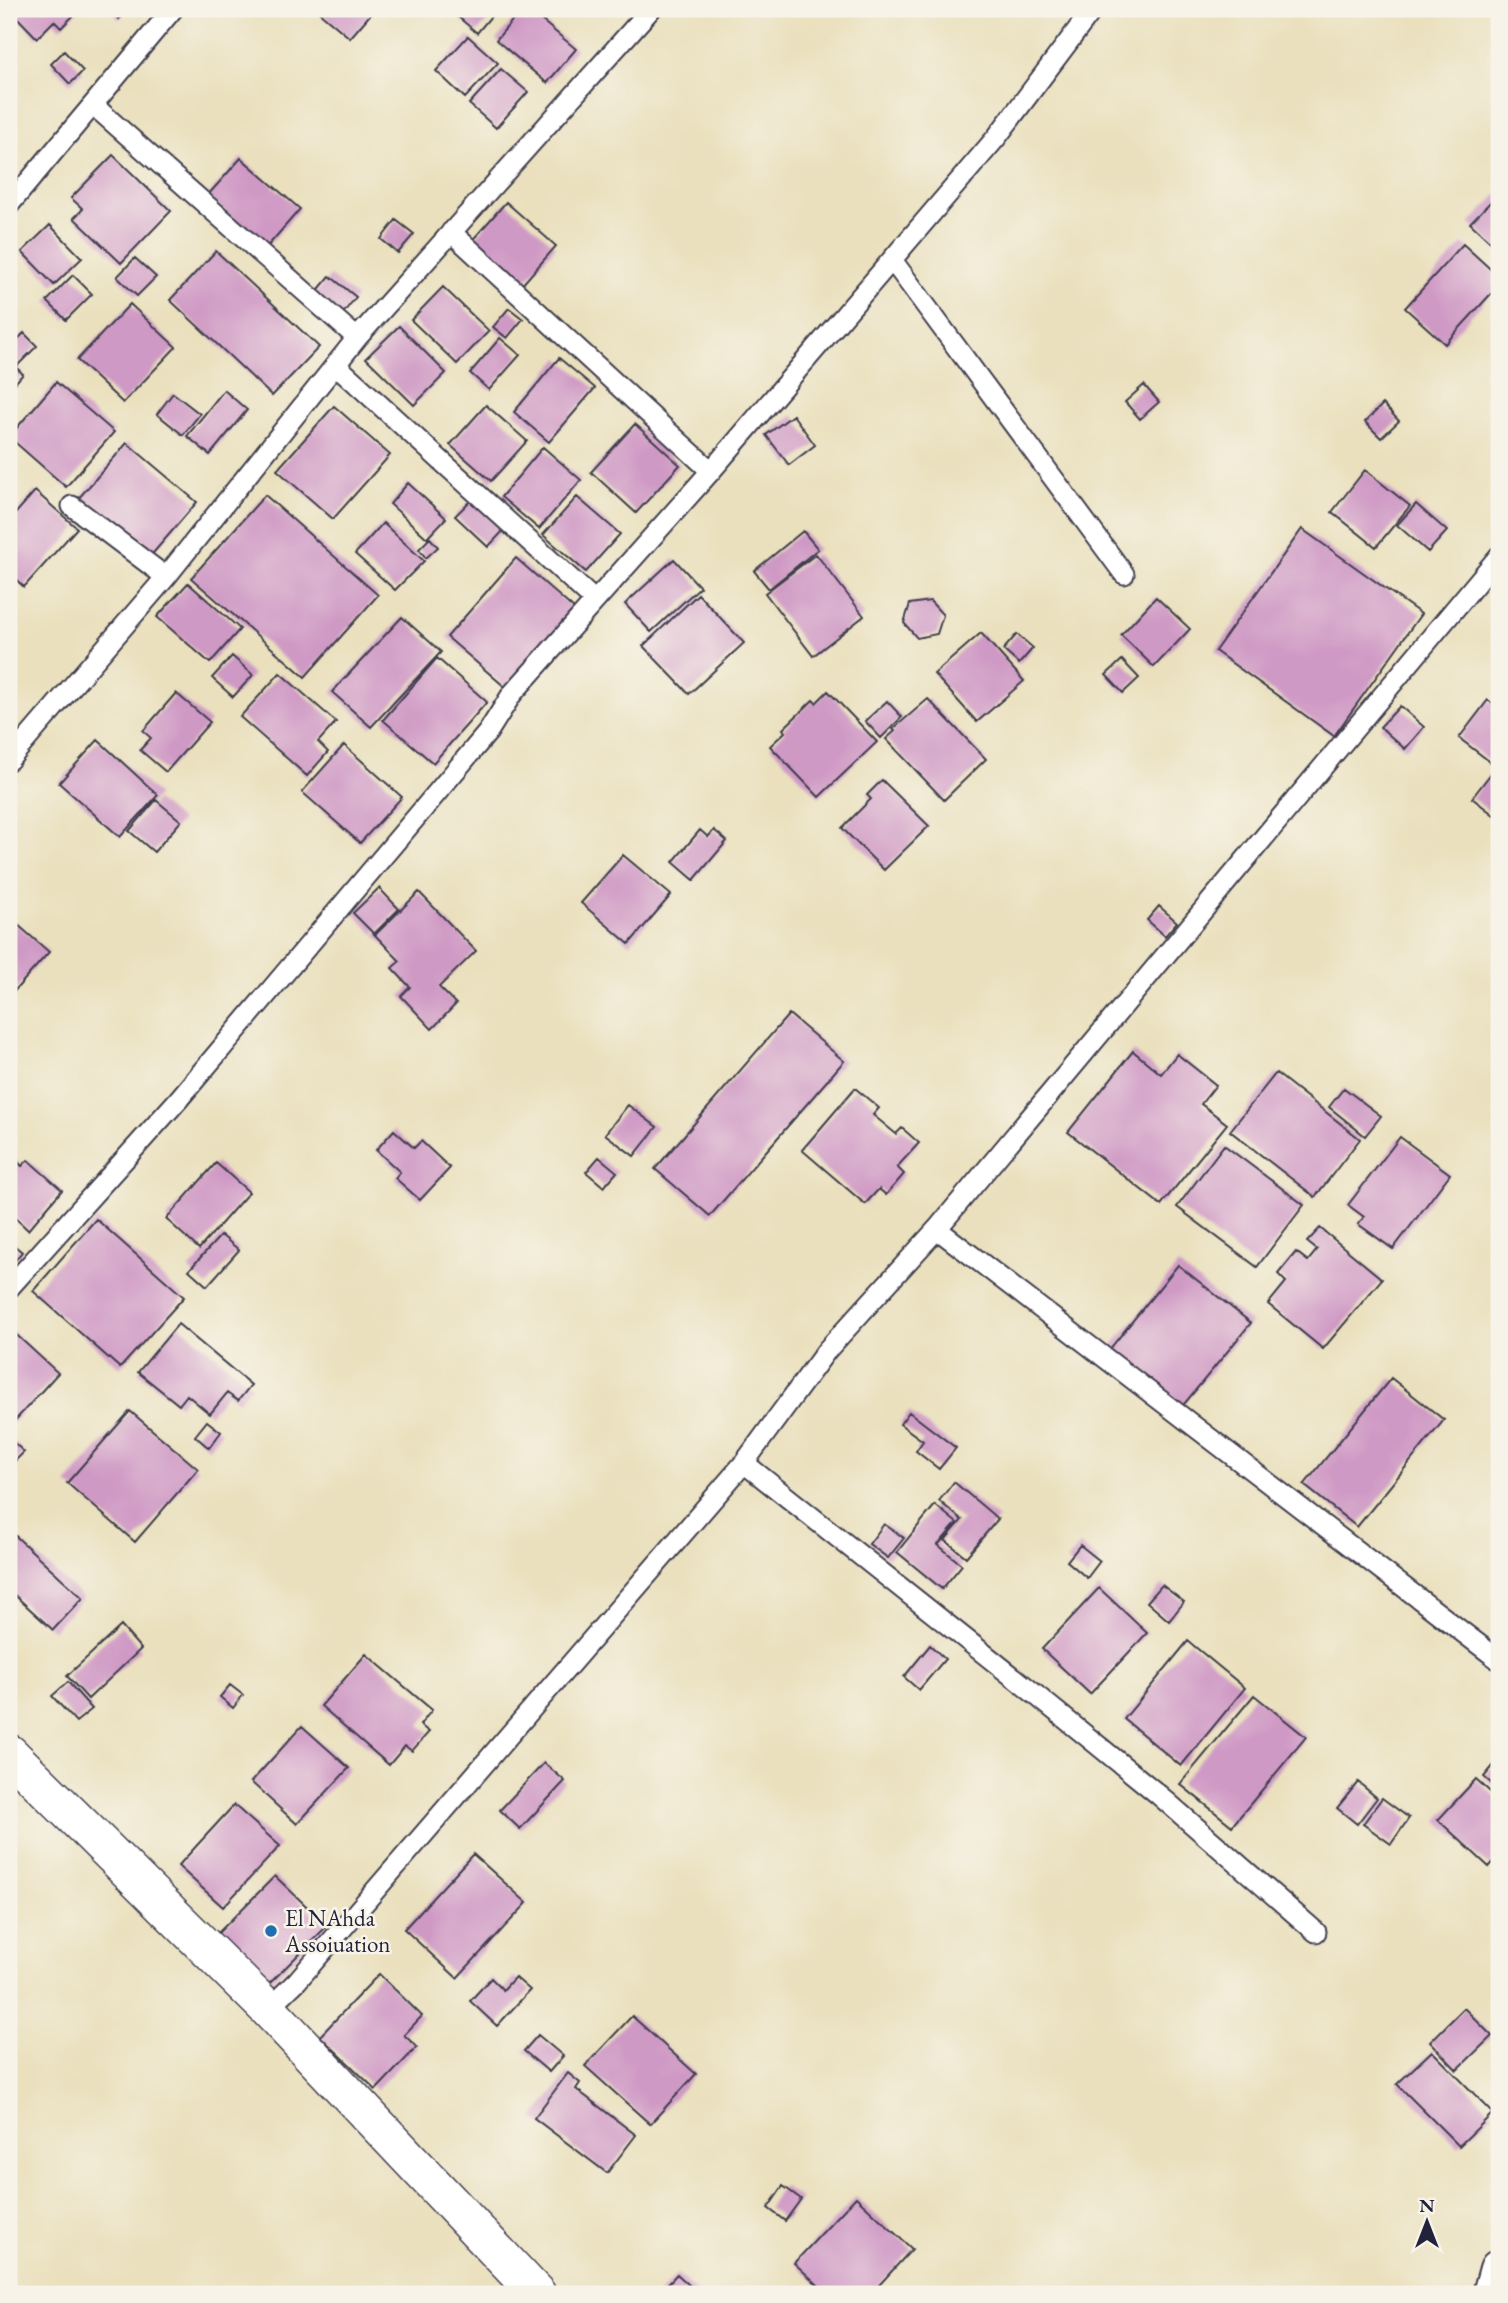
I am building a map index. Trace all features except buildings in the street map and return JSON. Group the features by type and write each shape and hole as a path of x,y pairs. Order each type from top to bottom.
{"highway":[{"path":"1492,2294 1499,2269"}],"street":[{"path":"9,1753 268,2009 537,2294"}],"lane":[{"path":"9,205 173,9"},
{"path":"9,760 166,576 357,338 651,9"},
{"path":"9,1288 178,1100 488,733 512,694 711,471 996,138 1093,9"},
{"path":"93,105 357,338"},
{"path":"451,232 711,471"},
{"path":"892,260 1124,574"},
{"path":"336,365 594,601"},
{"path":"72,506 166,576"},
{"path":"268,2009 297,1981 744,1463 827,1350 937,1229 1499,556"},
{"path":"937,1229 1499,1660"},
{"path":"744,1463 1159,1795 1316,1932"}],"place":[{"name":"El NAhda Assoiuation","path":"271,1931"}]}
